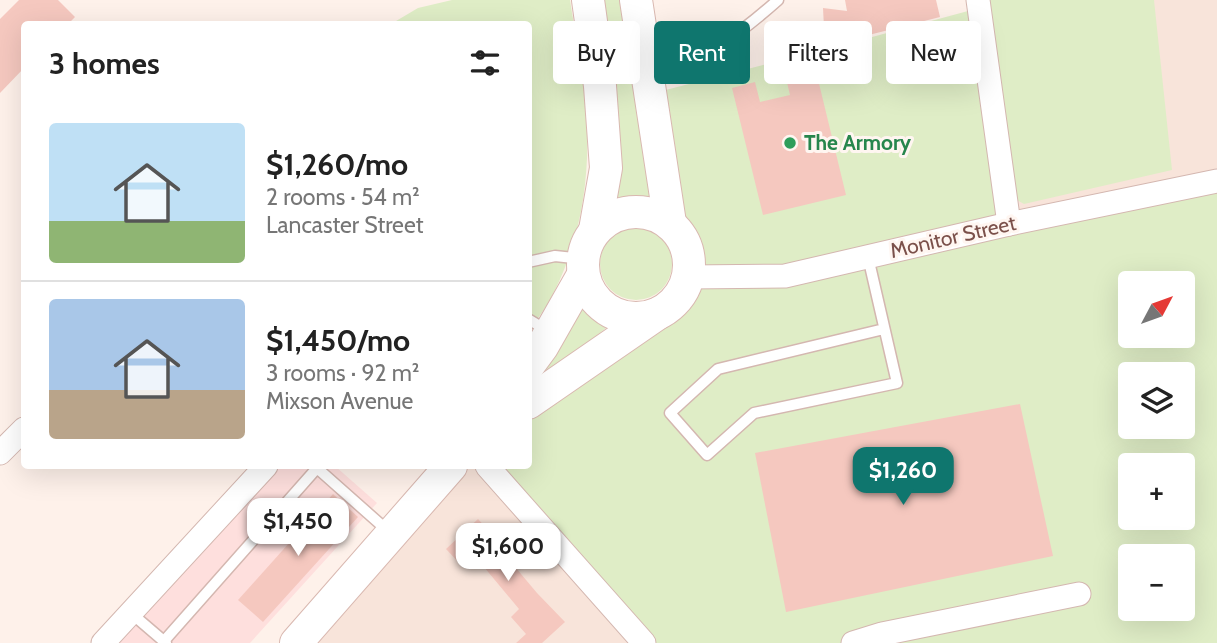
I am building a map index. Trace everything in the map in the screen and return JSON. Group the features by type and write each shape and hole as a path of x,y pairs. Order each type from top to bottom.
{"street":[{"path":"588,0 600,86 606,169 595,230"},
{"path":"636,0 670,223"},
{"path":"978,0 1009,224"},
{"name":"Monitor Street","path":"688,277 785,276 1009,224 1217,181"},
{"path":"532,400 671,306 682,293 690,262 687,247 670,223 655,215 631,212 608,219 595,230 587,243 583,267 589,290 598,302 611,312 642,318 657,314"},
{"path":"532,353 540,326 583,267"},
{"path":"0,453 21,432"},
{"path":"103,643 263,469"},
{"path":"296,643 447,469"},
{"path":"490,469 644,643"},
{"path":"853,643 882,634 1079,594"}],"lane":[{"path":"647,76 663,73 705,53 746,29 778,0"},
{"path":"532,261 555,256 583,267"},
{"path":"868,257 897,383 754,413 707,455 670,412 718,369 884,329"},
{"path":"131,613 165,642 316,469"},
{"path":"318,469 391,534"}],"shaded area":[{"path":"978,0 1217,0 1217,181 1009,224"},
{"path":"263,469 338,469 377,503 250,643 103,643"},
{"path":"448,469 490,469 644,643 296,643"}],"green space":[{"path":"452,0 570,0 573,21 553,21 553,84 584,84 587,130 586,177 578,223 565,268 549,301 532,326 532,21 396,21 418,8"},
{"path":"599,0 624,0 627,21 601,21"},
{"path":"987,0 1154,0 1172,170 1024,204 1015,199"},
{"path":"979,8 981,21 931,21"},
{"path":"981,22 1009,224 1217,183 1217,643 644,643 490,469 532,469 532,401 671,306 687,280 688,254 680,234 650,94 689,84 750,84 750,68 764,65 764,84 872,84 872,37 886,33 886,84 981,84"},
{"path":"606,84 636,84 653,202 620,204 615,200"},
{"path":"643,228 662,238 670,250 670,278 662,290 650,298 629,300 610,290 602,278 600,257 610,238 622,230"},
{"path":"586,299 612,323 539,376"}],"building":[{"path":"19,0 58,0 75,17 71,21 21,21 21,71 0,93 0,19"},
{"path":"845,0 936,0 940,17 924,21 886,21 886,31 872,34 872,21 824,21 823,8 847,11"},
{"name":"The Armory","path":"755,82 760,102 790,95 787,84 819,84 846,195 763,215 732,88"},
{"path":"1020,404 1053,556 786,612 755,453"},
{"path":"333,494 358,517 263,622 238,600"},
{"path":"478,519 537,593 565,622 542,643 516,643 526,634 511,617 519,609 479,561 472,556 462,566 446,549"}],"place":[{"name":"The Armory","path":"790,143"}]}
